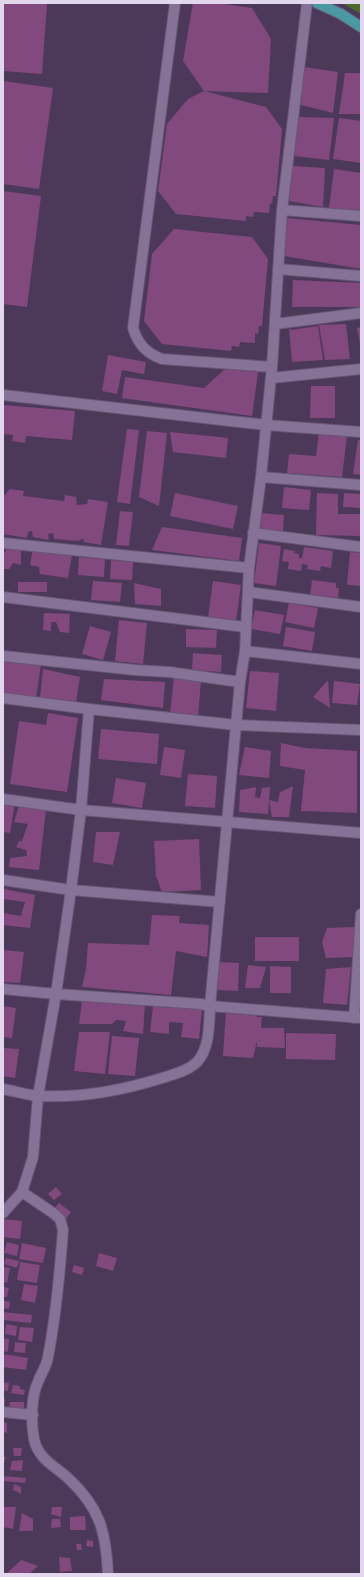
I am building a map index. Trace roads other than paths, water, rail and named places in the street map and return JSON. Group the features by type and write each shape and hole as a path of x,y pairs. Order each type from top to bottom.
{"main road":[{"path":"317,3 341,14 361,27"}],"street":[{"path":"175,3 134,328 137,339 143,348 152,355 162,359 272,367"},
{"path":"3,1089 38,1096 87,1096 131,1087 188,1069 197,1062 204,1052 207,1041 240,682 245,651 249,568 261,477 271,378 282,210 307,3"},
{"path":"282,210 361,216"},
{"path":"278,268 361,276"},
{"path":"275,324 361,313"},
{"path":"271,378 361,369"},
{"path":"3,395 266,426 361,432"},
{"path":"261,477 361,485"},
{"path":"253,533 361,547"},
{"path":"3,543 249,568"},
{"path":"248,592 361,607"},
{"path":"3,597 245,627"},
{"path":"245,651 361,664"},
{"path":"3,656 135,670 169,672 240,682"},
{"path":"3,698 89,709 236,724 361,730"},
{"path":"3,1213 22,1192 33,1157 38,1096 56,994 81,810 89,709"},
{"path":"3,799 81,810 361,833"},
{"path":"3,880 71,890 220,902"},
{"path":"3,988 56,994 201,1004 357,1018 361,914"},
{"path":"22,1192 57,1216 60,1219 63,1230 48,1358 33,1394 34,1439 39,1453 50,1466 68,1479 90,1503 102,1526 107,1552 108,1574"},
{"path":"3,1412 33,1415"}]}
